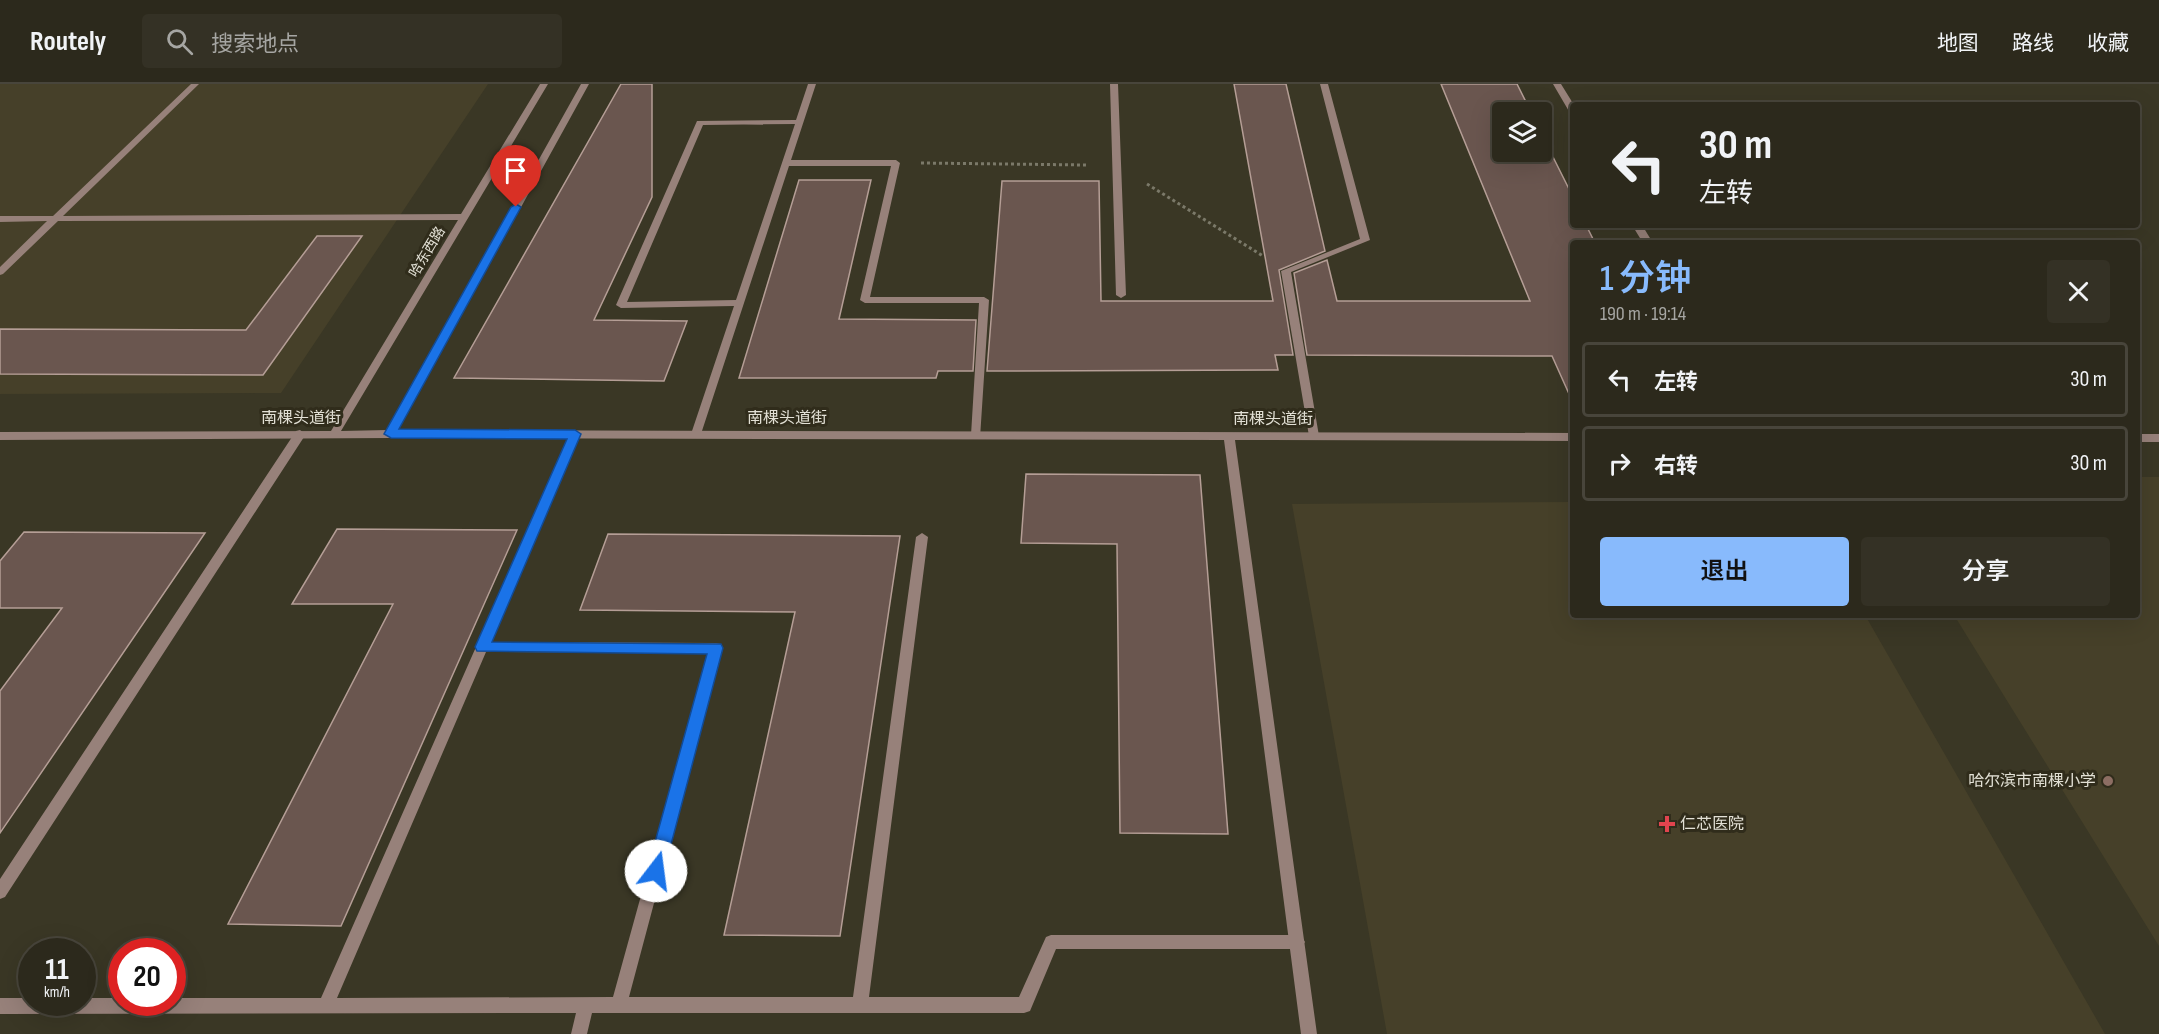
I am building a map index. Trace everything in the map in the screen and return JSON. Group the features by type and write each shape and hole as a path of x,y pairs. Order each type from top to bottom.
{"street":[{"path":"0,272 195,84"},
{"name":"哈东西路","path":"334,434 544,84"},
{"path":"391,434 585,84"},
{"path":"696,434 812,84"},
{"path":"1114,84 1121,295"},
{"path":"1314,436 1286,271 1365,240 1324,84"},
{"path":"1557,84 1570,106"},
{"path":"740,303 621,305 700,123 799,122"},
{"path":"786,163 896,163 865,300 984,300 976,435"},
{"path":"0,219 464,218"},
{"path":"0,892 300,434"},
{"name":"南棵头道街","path":"1,437 300,434 1570,437"},
{"path":"326,1005 575,434"},
{"path":"1229,436 1309,1034"},
{"path":"2140,438 2159,438"},
{"path":"860,1005 922,537"},
{"path":"482,647 716,648 619,1005"},
{"path":"0,1006 1024,1005 1051,942 1297,942"},
{"path":"579,1034 586,1005"}],"shaded area":[{"path":"0,84 488,84 281,393 0,394"},
{"name":"哈尔滨市南棵小学","path":"2140,477 2159,477 2159,946 1956,618 2140,618"},
{"name":"仁芯医院","path":"1570,502 1570,618 1867,618 2105,1034 1387,1034 1292,504"}],"building":[{"path":"621,84 652,84 652,197 594,320 687,321 664,381 454,378"},
{"path":"1234,84 1286,84 1325,251 1279,270 1293,355 1275,355 1278,370 987,371 1002,181 1099,181 1101,301 1273,301"},
{"path":"1441,84 1517,84 1526,102 1492,102 1492,162 1552,162 1552,155 1570,191 1570,228 1588,228 1594,240 1570,240 1570,396 1552,356 1307,355 1294,273 1327,260 1337,301 1530,301"},
{"path":"799,180 871,180 839,319 976,320 973,371 938,371 936,378 739,378"},
{"path":"317,236 362,236 263,375 0,374 0,329 246,330"},
{"path":"1026,474 1200,475 1228,834 1120,833 1117,544 1021,543"},
{"path":"337,529 517,530 341,926 228,924 393,604 292,604"},
{"path":"24,532 205,533 0,833 0,691 62,608 0,608 0,561"},
{"path":"608,534 900,536 840,936 724,935 795,612 580,610"}],"place":[{"name":"哈尔滨市南棵小学","path":"2108,781"},
{"name":"仁芯医院","path":"1667,824"}],"route":[{"path":"516,207 391,434 575,434 482,647 716,648 656,871"}]}
